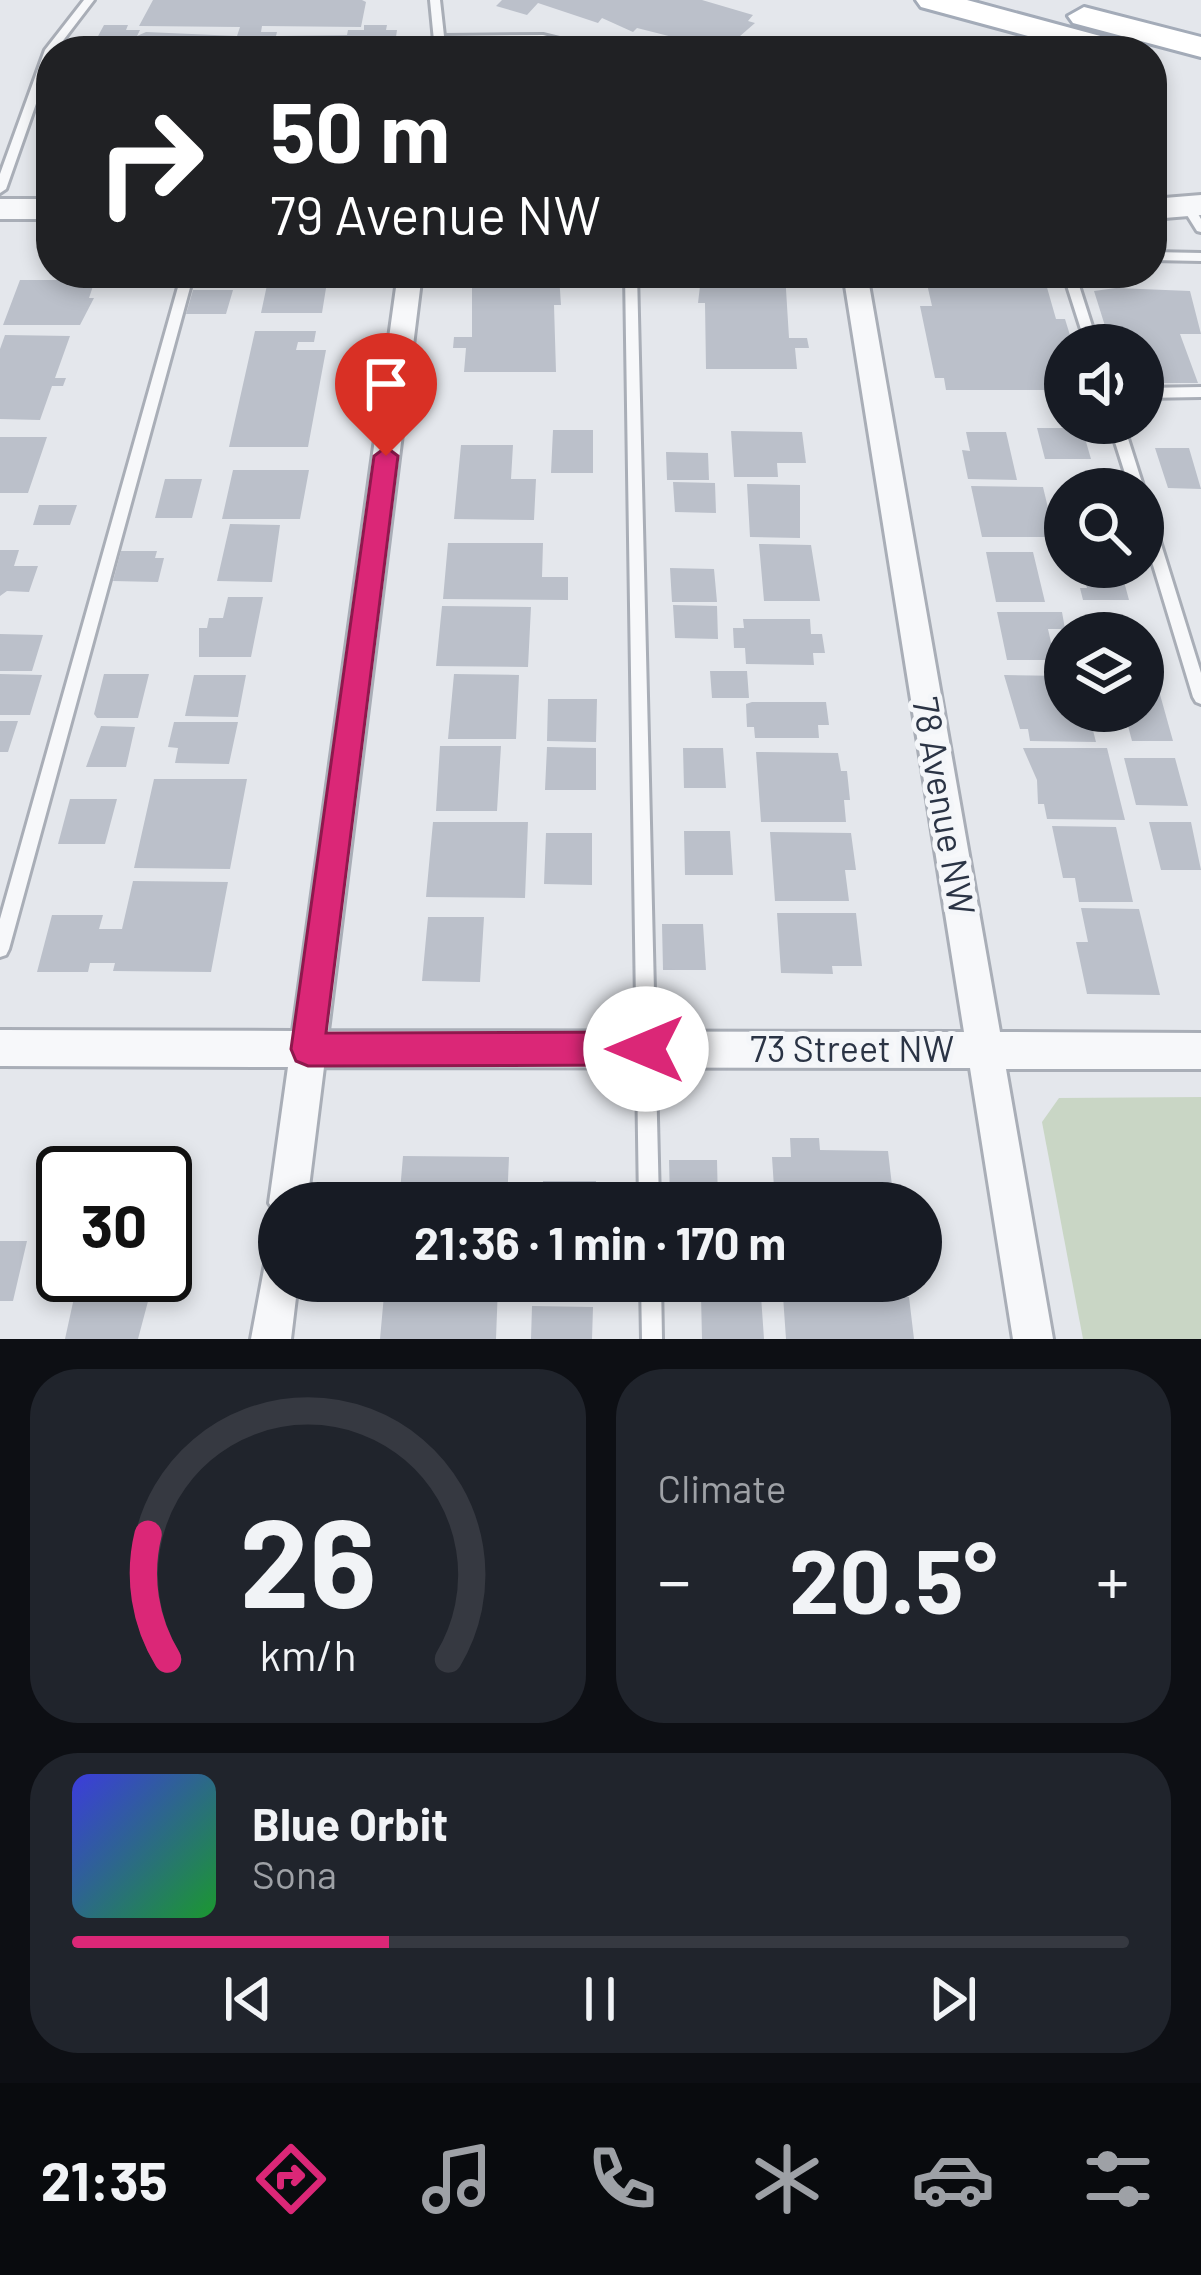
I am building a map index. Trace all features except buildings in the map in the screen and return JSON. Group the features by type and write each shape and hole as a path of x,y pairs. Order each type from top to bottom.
{"main road":[{"path":"932,0 1064,36"},
{"path":"1026,0 1118,36"},
{"path":"1167,55 1198,67"},
{"path":"1167,62 1198,67"}],"street":[{"path":"0,209 36,209"},
{"path":"1167,210 1197,213"},
{"path":"291,1182 408,288"},
{"name":"78 Avenue NW","path":"858,288 1033,1339"},
{"name":"73 Street NW","path":"0,1048 1201,1051"},
{"path":"271,1339 276,1302"}],"lane":[{"path":"61,36 89,0"},
{"path":"435,0 440,36"},
{"path":"0,189 36,89"},
{"path":"1167,256 1201,257"},
{"path":"0,949 184,288"},
{"path":"631,288 649,1182"},
{"path":"1075,288 1086,324"},
{"path":"1164,393 1201,392"},
{"path":"1164,577 1201,697"},
{"path":"651,1302 652,1339"}],"green space":[{"path":"1201,1097 1201,1339 1083,1339 1042,1122 1059,1098"}],"route":[{"path":"386,456 308,1049 646,1049"}]}
